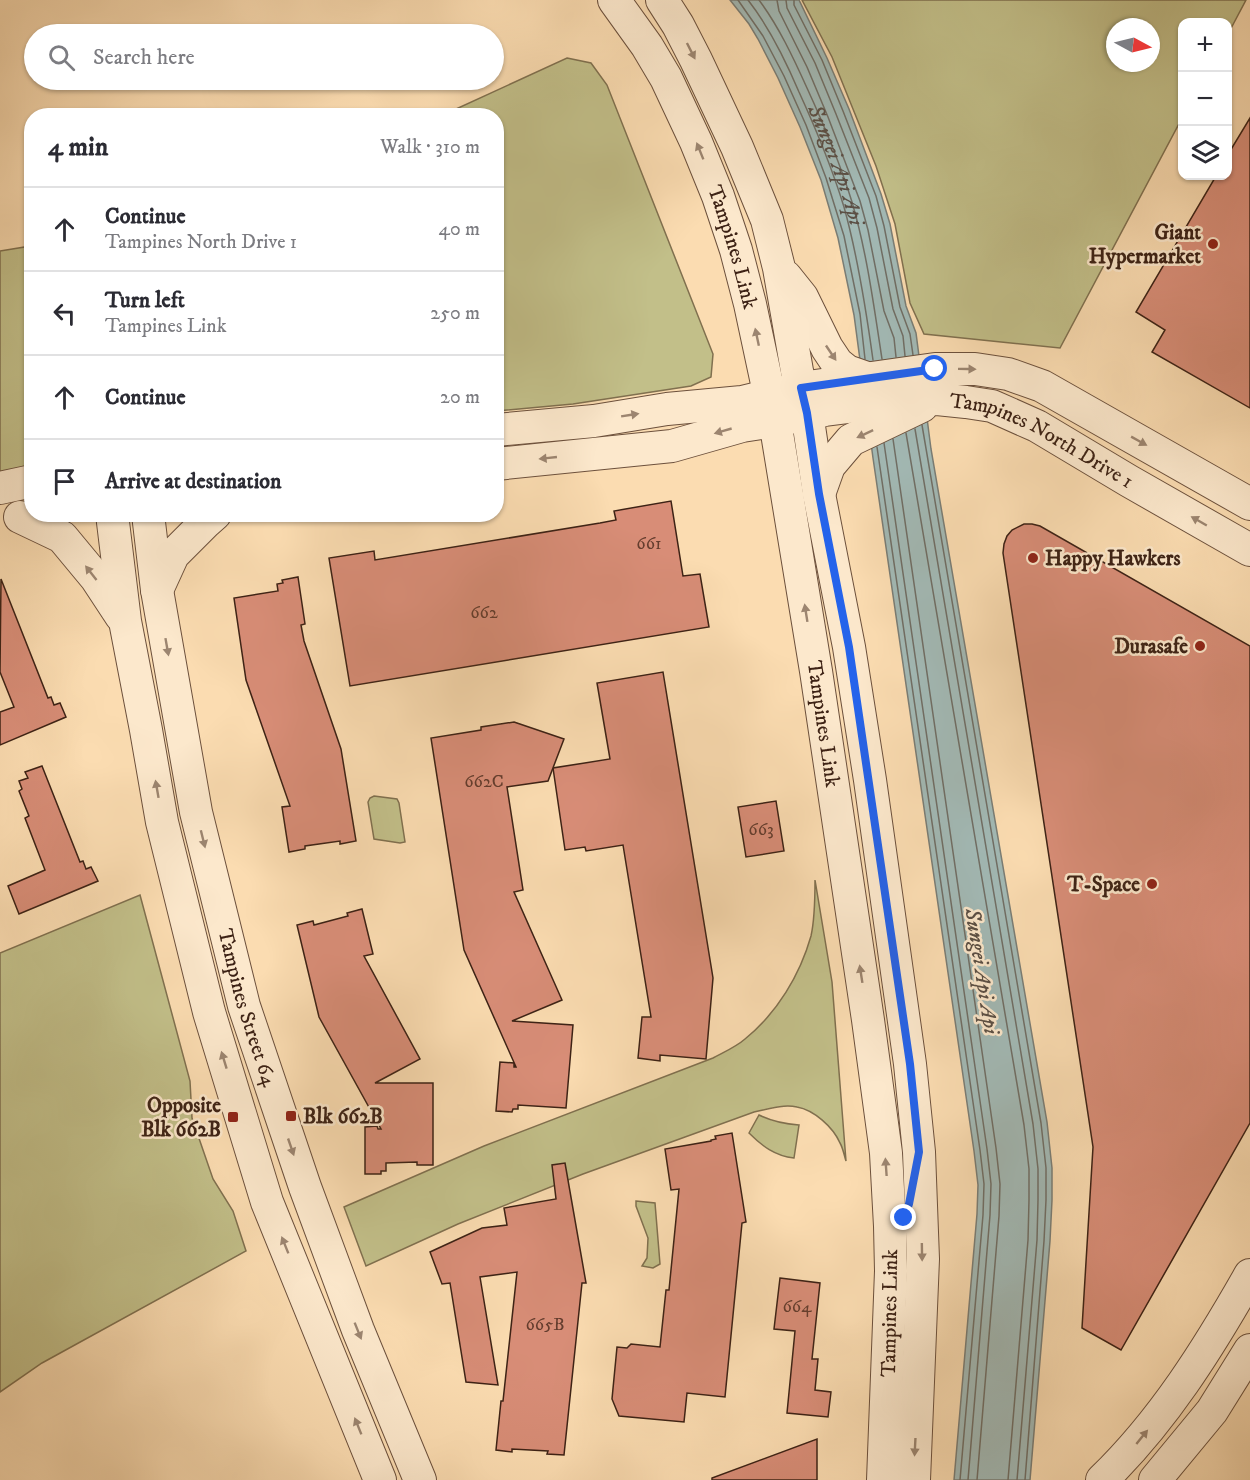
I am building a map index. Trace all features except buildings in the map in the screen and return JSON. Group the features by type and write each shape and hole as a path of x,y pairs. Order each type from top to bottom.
{"street":[{"name":"Tampines Link","path":"614,0 647,46 666,78 696,141 718,196 736,250 750,304 772,408 816,671 886,1153 891,1271 883,1480"},
{"name":"Tampines Link","path":"662,0 696,60 737,147 766,220 779,268 849,647 910,1064 919,1152 923,1259 914,1480"},
{"path":"779,268 802,297 827,348 837,363 846,371 867,378"},
{"name":"Tampines North Drive 1","path":"504,463 672,446 742,426 772,408 804,401 867,378 935,369 975,369 1008,374 1042,386 1250,504"},
{"name":"Tampines North Drive 1","path":"804,401 825,410 904,400 937,399 992,406 1037,426 1250,550"},
{"path":"819,494 829,466 851,440 937,399"},
{"name":"Tampines North Drive 1","path":"504,429 594,421 667,409 742,402 772,408"},
{"path":"1056,438 1075,429 1088,413"},
{"path":"0,488 24,483"},
{"path":"28,522 62,537 96,578 124,621"},
{"name":"Tampines Street 64","path":"113,522 124,621 162,822 209,1012 267,1202 380,1480"},
{"name":"Tampines Street 64","path":"149,522 157,590 196,812 244,1006 305,1187 354,1320 420,1480"},
{"path":"157,590 173,555 206,522"},
{"path":"890,1226 904,1218 919,1152"},
{"path":"1102,1480 1131,1450 1171,1402 1210,1343 1250,1275"},
{"path":"1155,1480 1212,1411 1250,1350"}],"shaded area":[{"path":"802,0 1246,0 1232,26 1232,18 1178,18 1178,126 1060,348 924,334 910,303 895,224 876,166 832,57"},
{"path":"567,58 591,63 607,85 713,354 711,377 691,386 573,404 504,410 504,108 458,108 497,90 504,90 504,87"},
{"path":"24,247 24,475 0,480 0,251"},
{"path":"374,796 397,799 405,842 374,839 368,802"},
{"path":"815,880 832,982 846,1161 837,1137 816,1115 797,1107 770,1108 583,1174 458,1224 366,1266 344,1207 484,1146 713,1058 734,1047 757,1029 786,992 801,965 811,936"},
{"path":"140,895 190,1081 192,1118 213,1179 233,1211 246,1251 42,1363 0,1392 0,953"},
{"path":"759,1115 779,1122 799,1125 794,1158 769,1150 749,1133"},
{"path":"636,1201 655,1203 660,1264 653,1268 642,1266 647,1258 648,1238"}],"water":[{"name":"Sungei Api Api","path":"730,0 799,0 849,109 881,194 890,224 906,306 916,333 931,449 1047,1122 1052,1168 1050,1241 1030,1480 954,1480 978,1185 854,315 838,238 821,180 778,78 749,24"}],"place":[{"name":"Giant Hypermarket","path":"1213,244"},
{"name":"Happy Hawkers","path":"1033,558"},
{"name":"Durasafe","path":"1200,646"},
{"name":"T-Space","path":"1152,884"},
{"name":"Blk 662B","path":"291,1116"},
{"name":"Opposite Blk 662B","path":"233,1117"}],"route":[{"path":"904,1218 919,1152 910,1064 849,647 801,388 935,369"}]}
